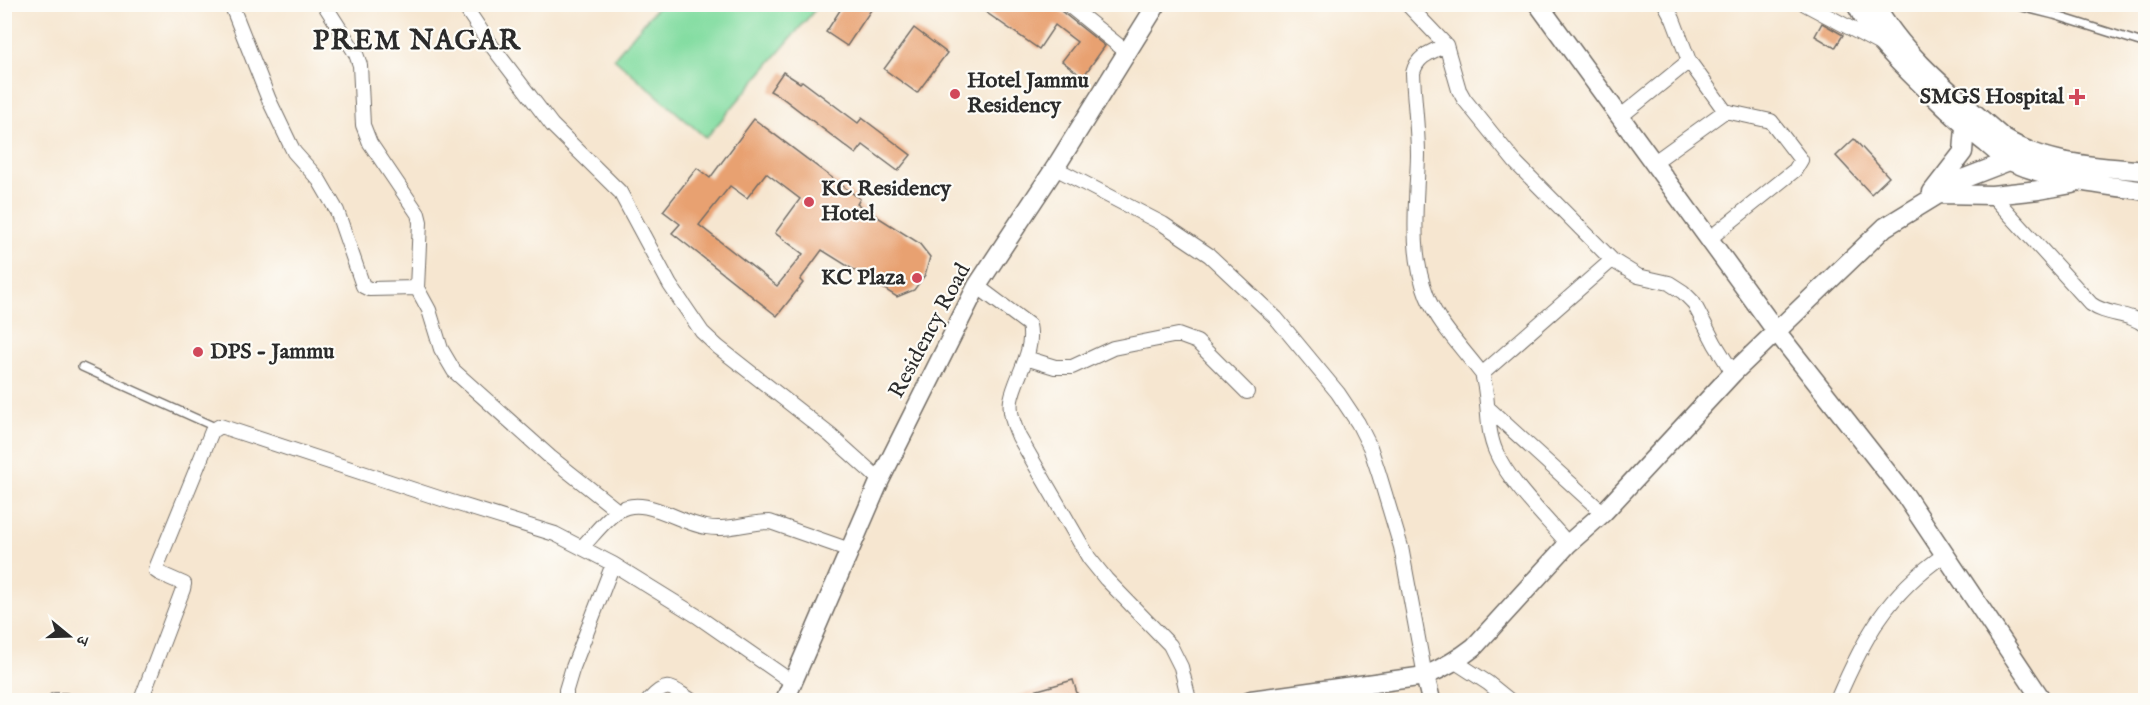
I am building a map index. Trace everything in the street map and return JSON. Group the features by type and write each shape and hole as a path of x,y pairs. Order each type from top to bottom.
{"main road":[{"name":"Residency Road","path":"785,700 880,480 977,286 1055,168 1157,4"},
{"path":"1538,4 1776,331 1905,495 2042,700"},
{"path":"1856,4 1862,17 1885,47 1965,127 2009,161 2052,177 2145,191"},
{"path":"1875,4 1897,36 1925,68 2003,138 2031,153 2059,162 2145,171"},
{"path":"1921,204 1963,152 1965,127"},
{"path":"1251,700 1425,676 1454,662 1474,647 1568,544 1603,513 1733,373 1884,227 1965,178 2009,161"},
{"path":"1939,194 1992,195 2080,183"},
{"path":"1425,676 1431,700"}],"street":[{"path":"231,4 268,100 290,144 319,180 337,211 363,286 369,289 417,288"},
{"path":"324,4 356,54 360,65 363,125 370,143 418,214 420,222 417,288 429,310 441,349 454,371 550,457 618,511"},
{"path":"464,4 488,41 552,125 620,192 670,285 702,332 830,435 880,480"},
{"path":"1067,4 1128,53"},
{"path":"1407,4 1446,45 1459,90 1464,99 1515,162 1612,260 1638,276 1669,284 1683,292 1701,316 1733,373"},
{"path":"1665,4 1689,61 1725,111 1771,121 1801,160 1795,170 1709,239"},
{"path":"1805,4 1885,47"},
{"path":"1446,45 1417,61 1413,73 1418,154 1416,246 1426,295 1437,316 1482,374 1490,430 1498,457 1508,473 1568,544"},
{"path":"1620,117 1689,61"},
{"path":"1653,163 1725,111"},
{"path":"1055,168 1163,224 1209,255 1276,318 1338,393 1358,423 1370,447 1379,474 1401,547 1425,676"},
{"path":"1992,195 2091,304 2103,311 2135,319 2145,326"},
{"path":"1482,374 1612,260"},
{"path":"977,286 1029,326 1030,340 1026,358 1011,401 1012,419 1019,437 1089,558 1106,579 1170,645 1181,667 1189,700"},
{"path":"1026,358 1055,367 1072,367 1113,348 1178,335 1197,342 1247,392"},
{"path":"1488,408 1603,513"},
{"path":"141,700 183,589 180,581 156,571 157,566 215,427 225,427 442,500 555,534 613,564 696,616 792,682"},
{"path":"582,547 618,511 632,506 644,506 688,524 719,529 770,522 850,550"},
{"path":"1837,700 1857,654 1894,597 1920,572 1944,555"},
{"path":"566,700 566,690 572,670 613,564"},
{"path":"1454,662 1488,683 1509,700"},
{"path":"650,700 665,687 692,700"},
{"path":"55,700 65,700"}],"lane":[{"path":"2010,4 2054,15 2145,44"},
{"path":"82,367 215,427"}],"green space":[{"path":"659,5 819,5 706,138 614,58"}],"building":[{"path":"844,4 875,4 847,46 826,32"},
{"path":"974,4 1052,4 1105,46 1083,77 1062,61 1077,42 1055,25 1039,49"},
{"path":"1822,23 1843,35 1835,48 1815,36"},
{"path":"914,28 947,53 917,93 884,69"},
{"path":"783,72 800,83 802,81 858,123 862,118 911,155 898,171 863,145 856,154 770,91"},
{"path":"754,119 860,199 857,204 919,243 930,257 925,275 914,290 897,297 822,250 800,280 803,283 777,316 672,233 680,224 663,211 697,168 710,178","holes":["766,173 800,199 775,233 803,254 777,286 699,225 730,186 747,198"]},
{"path":"1854,139 1889,177 1871,194 1836,156"},
{"path":"1073,680 1079,700 1013,700 1013,697"}],"place":[{"name":"Hotel Jammu Residency","path":"955,94"},
{"name":"SMGS Hospital","path":"2077,97"},
{"name":"KC Residency Hotel","path":"809,202"},
{"name":"KC Plaza","path":"917,278"},
{"name":"DPS - Jammu","path":"198,352"}],"district":[{"name":"PREM NAGAR","path":"417,41"}]}
